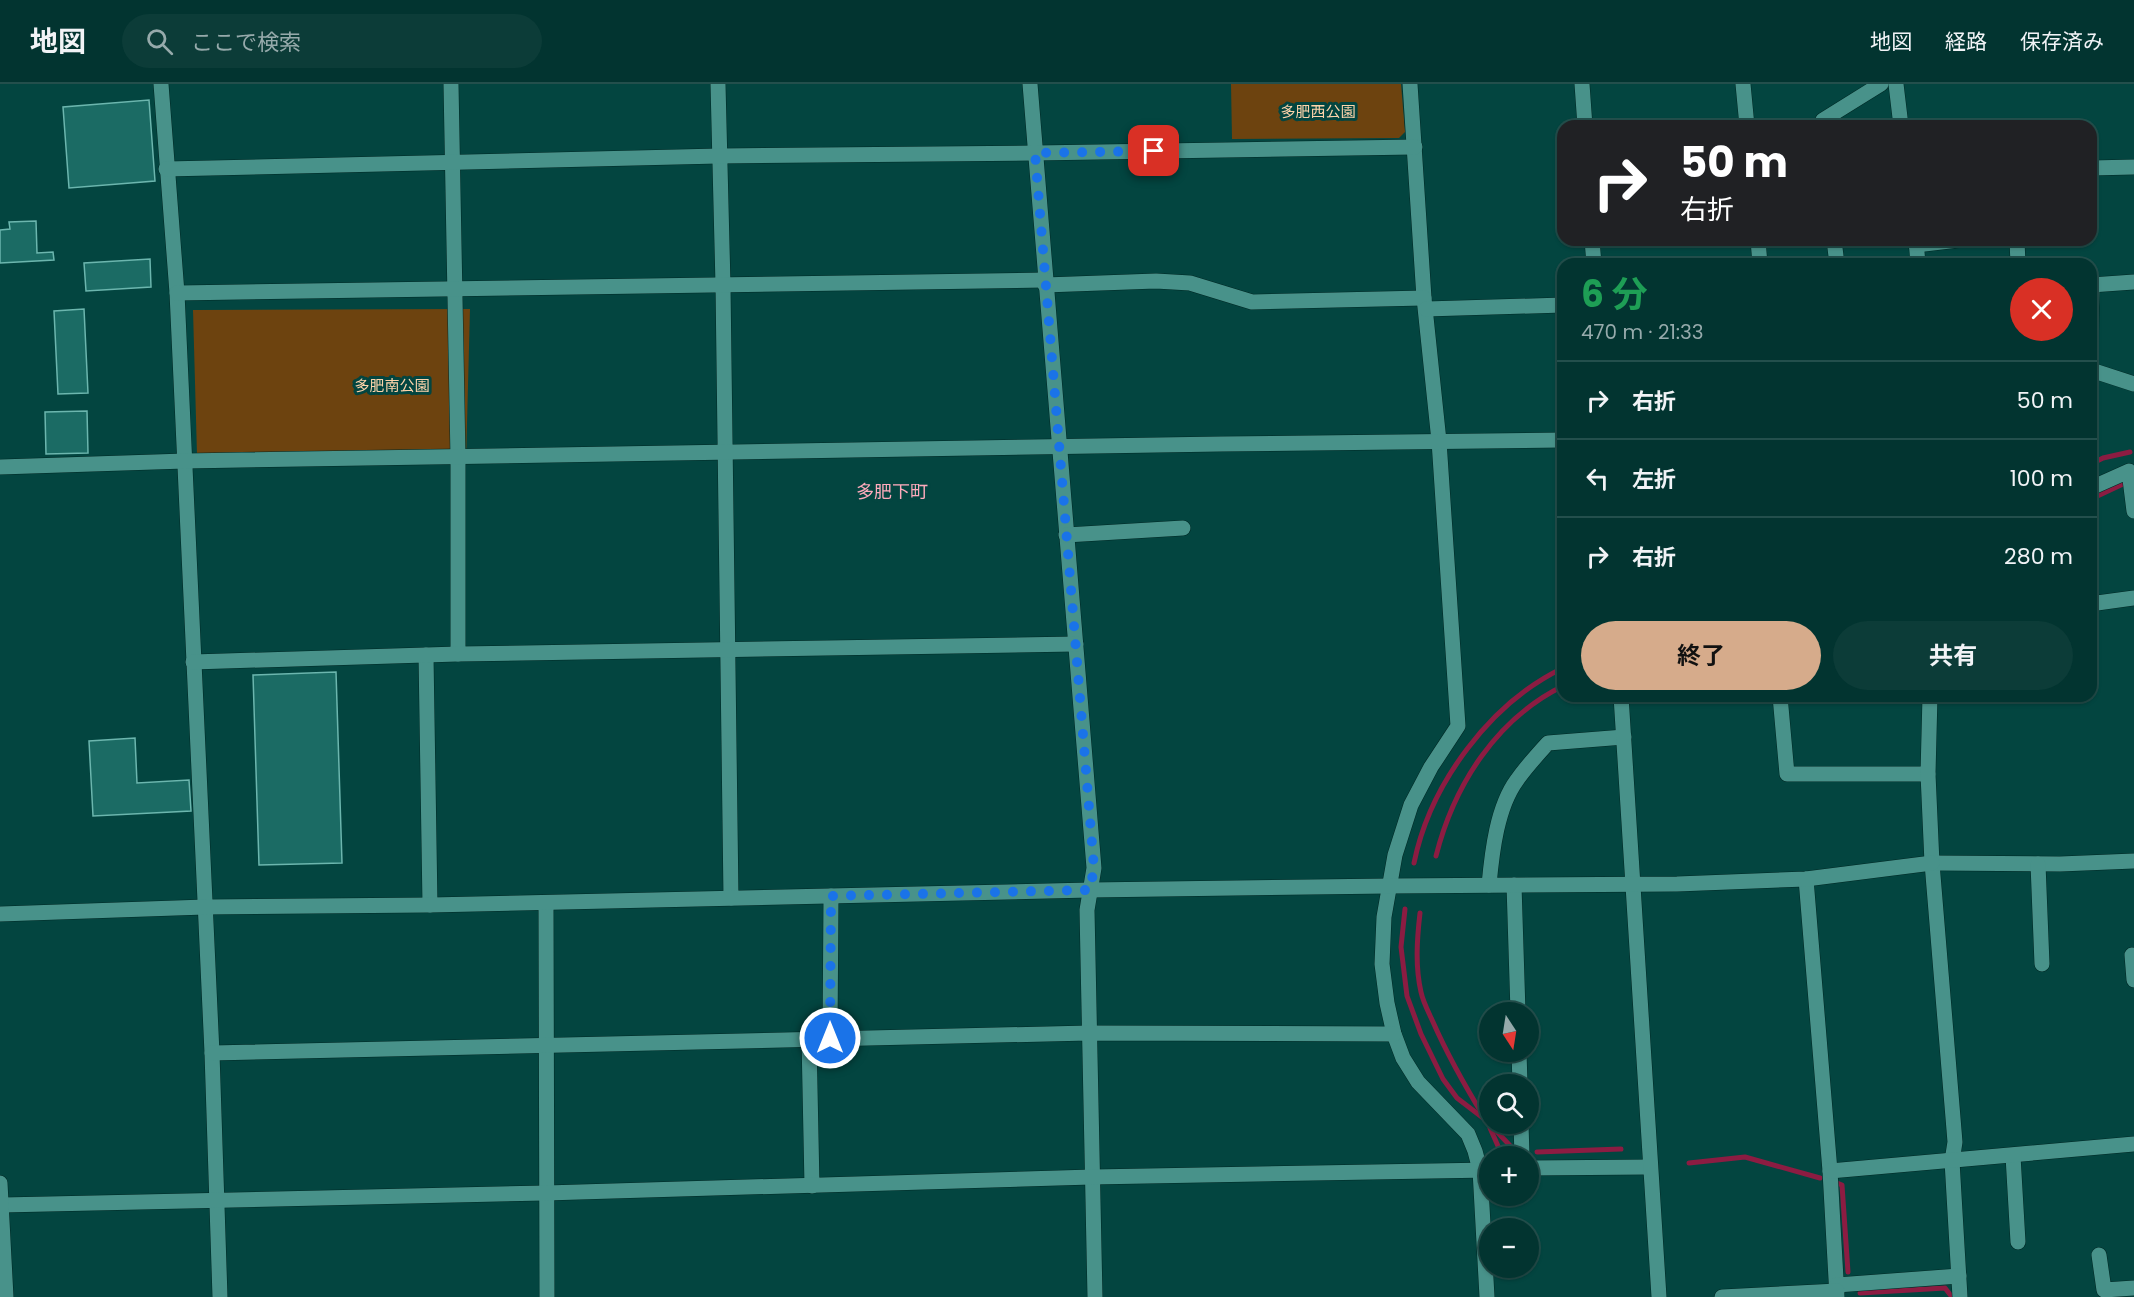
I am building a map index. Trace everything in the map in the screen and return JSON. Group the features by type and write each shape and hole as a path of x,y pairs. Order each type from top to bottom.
{"street":[{"path":"161,84 177,293 212,1053 220,1297"},
{"path":"451,84 458,458 458,654"},
{"path":"718,84 731,898"},
{"path":"1030,84 1094,868 1087,910 1095,1297"},
{"path":"1410,84 1425,304 1439,441 1458,726 1431,767 1411,805 1395,855 1384,917 1382,964 1387,1003 1394,1034 1403,1058 1418,1082 1468,1134 1479,1159"},
{"path":"1582,84 1585,120"},
{"path":"1743,84 1746,120"},
{"path":"1823,120 1881,84"},
{"path":"1896,84 1900,120"},
{"path":"166,169 719,156 1415,147"},
{"path":"2097,168 2134,167"},
{"path":"177,293 1156,281 1190,283 1252,302 1557,304"},
{"path":"2097,285 2134,282"},
{"path":"2097,372 2134,384"},
{"path":"0,467 185,461 1557,440"},
{"path":"2097,485 2132,470 2134,511"},
{"path":"1066,535 1183,528"},
{"path":"2097,603 2134,598"},
{"path":"193,662 728,648 1076,644"},
{"path":"426,655 430,905"},
{"path":"1621,702 1659,1297"},
{"path":"1781,702 1787,774 1928,774"},
{"path":"1930,702 1928,774 1932,862 1955,1142 1952,1161 1960,1297"},
{"path":"1489,885 1492,856 1504,805 1516,781 1548,743 1624,737"},
{"path":"0,914 205,907 546,903 1090,890 1390,885 1633,885 1806,879 1932,862 2038,864 2134,861"},
{"path":"2038,864 2042,964"},
{"path":"1806,879 1830,1171 1837,1291"},
{"path":"1514,885 1518,1002"},
{"path":"830,1038 831,896"},
{"path":"546,903 547,1297"},
{"path":"2132,955 2134,980"},
{"path":"212,1053 546,1047 830,1038 1089,1034 1394,1034"},
{"path":"809,1039 812,1186"},
{"path":"1830,1171 2134,1144"},
{"path":"2013,1156 2018,1242"},
{"path":"1539,1168 1650,1167"},
{"path":"2,1205 546,1193 1092,1177 1479,1170"},
{"path":"0,1183 1,1241 6,1297"},
{"path":"1486,1206 1487,1297"},
{"path":"2099,1255 2104,1290 2134,1288"},
{"path":"1722,1297 1837,1291 1959,1276"}],"green space":[{"name":"多肥西公園","path":"1231,84 1401,84 1405,132 1399,138 1232,139"},
{"name":"多肥南公園","path":"470,309 466,462 197,455 193,310"}],"building":[{"path":"149,100 155,181 69,188 63,107"},
{"path":"36,221 37,253 53,252 54,260 0,263 0,230 10,229 9,222"},
{"path":"150,259 151,287 86,291 84,263"},
{"path":"84,309 88,393 58,394 54,311"},
{"path":"87,411 88,453 46,454 45,412"},
{"path":"336,672 342,863 259,865 253,675"},
{"path":"135,738 137,783 189,780 191,811 93,816 89,741"}],"waterway":[{"path":"2097,461 2130,452"},
{"path":"2097,496 2123,484"},
{"path":"1414,863 1422,833 1434,804 1467,749 1511,702 1536,683 1557,671"},
{"path":"1436,856 1454,804 1481,757 1517,716 1557,690"},
{"path":"1405,909 1401,947 1407,996 1421,1034 1443,1079 1457,1098 1487,1121 1510,1146"},
{"path":"1420,913 1417,962 1422,996 1451,1059 1479,1109"},
{"path":"1493,1134 1498,1146"},
{"path":"1539,1152 1621,1149"},
{"path":"1689,1163 1745,1157 1820,1178"},
{"path":"1837,1183 1842,1185 1848,1272"},
{"path":"1860,1293 1945,1288 1952,1297"}],"district":[{"name":"多肥下町","path":"892,491"}],"route":[{"path":"830,1038 831,896 1090,890 1094,868 1035,153 1154,151"}]}
